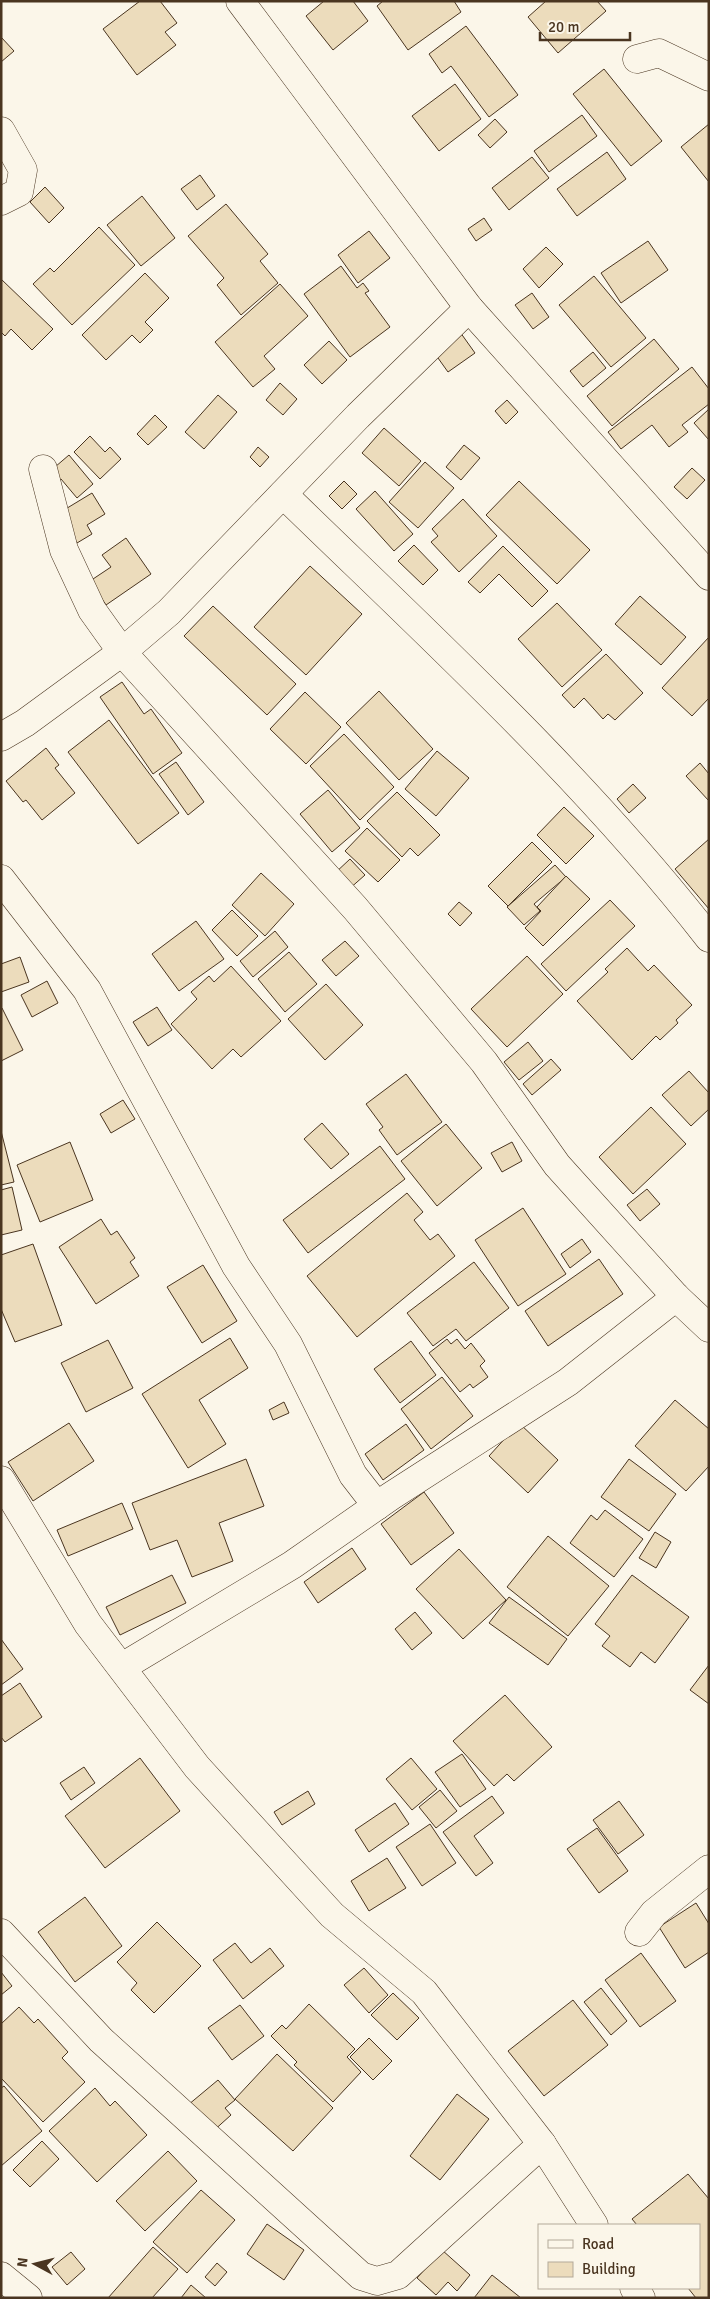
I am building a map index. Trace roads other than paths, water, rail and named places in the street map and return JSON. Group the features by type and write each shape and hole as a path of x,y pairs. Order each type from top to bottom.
{"street":[{"path":"240,1 469,308 709,576"},
{"path":"637,59 660,52 709,77"},
{"path":"1,131 22,170 19,192 1,201"},
{"path":"1,737 25,723 122,652 169,612 358,416 469,308"},
{"path":"42,469 64,550 92,610 122,652 355,908 484,1062 556,1165 676,1297 709,1328"},
{"path":"283,494 550,754 676,896 709,938"},
{"path":"1,879 87,990 236,1266 288,1344 353,1475 377,1506"},
{"path":"122,1667 292,1565 377,1506 568,1382 676,1297"},
{"path":"1,1480 88,1624 197,1767 332,1915 424,1992 542,2144 593,2224"},
{"path":"639,1932 654,1913 709,1869"},
{"path":"1,1933 101,2040 361,2276 377,2281 398,2275 542,2144"},
{"path":"1,2276 28,2298"}]}
